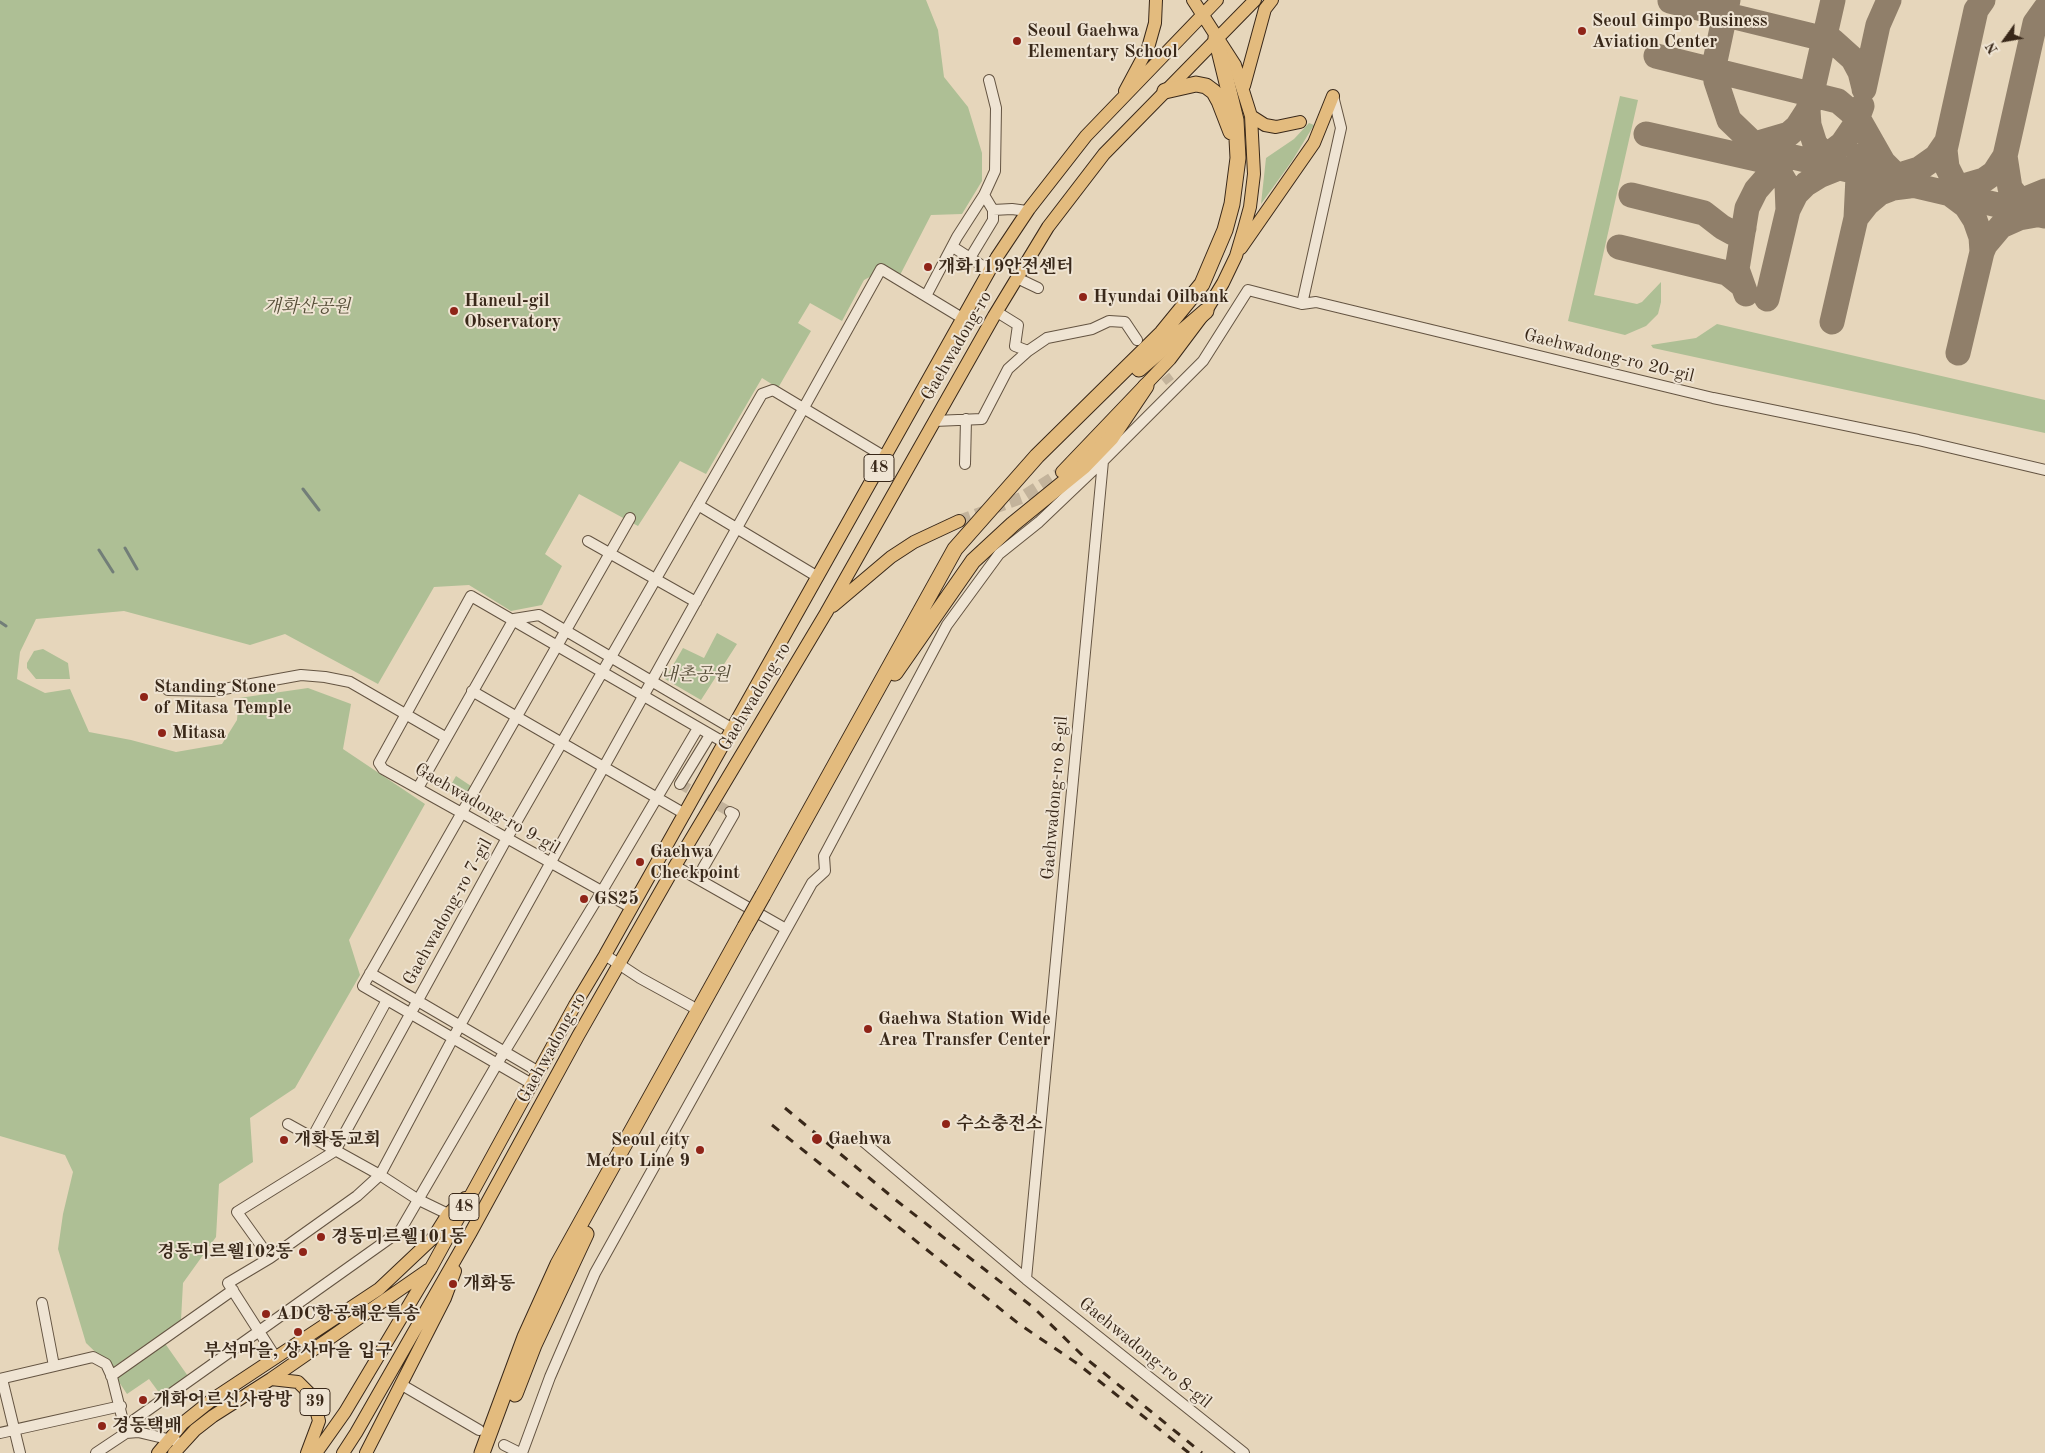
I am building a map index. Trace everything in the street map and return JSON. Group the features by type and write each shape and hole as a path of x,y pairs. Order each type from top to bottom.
{"highway":[{"path":"482,1453 525,1337 558,1264 718,985 955,549 1037,456 1162,333 1202,284 1225,230 1232,204 1238,158 1235,112 1216,38"},
{"path":"1165,91 1196,84 1206,86 1214,92 1227,119 1238,158"},
{"path":"766,897 962,557 994,514 1037,468 1143,366 1206,311"},
{"path":"892,678 974,562 1006,530 1083,468 1111,438 1146,386"},
{"path":"498,1449 534,1345 568,1269 684,1046"}],"main road":[{"path":"1122,99 1135,70 1148,48 1155,23 1156,0"},
{"path":"1193,0 1216,38 1236,65 1252,116 1254,154 1252,192 1236,256"},
{"name":"Gaehwadong-ro","path":"316,1453 345,1412 431,1268 575,1006 733,729 989,270 1027,212 1086,136 1217,0"},
{"name":"Gaehwadong-ro","path":"343,1453 471,1232 674,866 826,613 934,421 1048,227 1104,154 1255,0"},
{"path":"1244,86 1266,10 1272,0"},
{"path":"1062,472 1146,386 1170,359 1206,311 1223,283 1236,256 1314,143 1333,96"},
{"path":"1252,116 1265,124 1276,127 1300,122"},
{"path":"826,613 891,557 914,542 959,521"},
{"path":"575,1006 578,1004 582,1007 574,1028 578,1036"},
{"name":"48","path":"175,1445 183,1423 213,1399 379,1290 433,1238 448,1214 474,1189"},
{"path":"366,1453 445,1298 471,1232"},
{"name":"48","path":"158,1453 175,1445 213,1416 271,1379 431,1268 471,1232"},
{"name":"39","path":"271,1379 298,1382 313,1397 319,1421 307,1453"}],"street":[{"path":"926,296 984,195 994,171 996,108 989,80"},
{"path":"1302,304 1340,128 1333,96"},
{"path":"970,258 993,220 992,210 984,195"},
{"path":"992,210 1012,209 1027,212"},
{"name":"Gaehwadong-ro","path":"953,247 989,270"},
{"path":"276,1358 228,1283 270,1258 357,1196 380,1175 460,1025 881,269 962,318"},
{"path":"1017,278 1038,288"},
{"name":"Gaehwadong-ro 20-gil","path":"1103,461 1174,385 1203,361 1248,290 1302,304 1316,302 1713,398 1918,440 2045,470"},
{"path":"997,312 1018,325 1015,346 1028,351"},
{"path":"934,421 982,419 1008,369 1028,351 1047,338 1092,329 1109,321 1125,322 1137,340"},
{"name":"Gaehwadong-ro 7-gil","path":"335,1151 507,838 762,394 774,390 803,410"},
{"path":"803,410 885,456"},
{"path":"964,464 966,419"},
{"path":"498,1449 521,1453 550,1377 595,1273 812,883 825,871 824,856 947,625 999,554 1039,522 1103,461"},
{"name":"Gaehwadong-ro 8-gil","path":"1026,1279 1103,461"},
{"path":"698,505 818,577"},
{"name":"Gaehwadong-ro 7-gil","path":"532,1084 363,986 630,518"},
{"path":"588,541 696,602"},
{"path":"406,713 471,596 558,644 725,743"},
{"path":"514,619 539,616 733,729"},
{"path":"418,788 445,737 514,619"},
{"path":"168,690 213,692 302,675 350,682 445,737"},
{"path":"472,691 685,814"},
{"name":"Gaehwadong-ro 9-gil","path":"406,713 379,763 383,769 632,908"},
{"path":"96,1453 126,1433 134,1420 400,1231 504,1051 602,892 698,728"},
{"path":"680,784 710,735"},
{"path":"704,868 734,814 730,812"},
{"path":"674,866 786,929"},
{"path":"605,955 640,978 692,1006"},
{"name":"Gaehwadong-ro 7-gil","path":"370,973 539,1072"},
{"name":"Gaehwadong-ro 7-gil","path":"312,1138 387,1000"},
{"path":"288,1124 380,1175 417,1199 448,1214"},
{"name":"Gaehwadong-ro 8-gil","path":"864,1142 1026,1279 1244,1453"},
{"path":"270,1258 237,1212 335,1151"},
{"path":"111,1376 233,1290"},
{"path":"42,1303 54,1366"},
{"path":"20,1453 16,1429 1,1379 93,1357 106,1364 120,1406 126,1433"},
{"path":"402,1385 479,1430"},
{"path":"0,1433 120,1406"},
{"path":"126,1433 138,1432 175,1445"}],"green space":[{"name":"개화산공원","path":"0,0 926,0 938,30 944,77 968,107 982,153 982,181 962,214 931,215 899,277 881,271 864,280 842,321 810,303 798,323 811,331 778,388 762,378 706,474 680,461 638,526 579,494 545,554 562,566 542,605 511,611 469,585 434,587 378,684 285,634 250,645 124,611 36,619 20,652 17,679 45,693 70,689 89,732 131,740 176,752 222,744 237,720 239,698 308,688 351,704 343,749 425,804 349,940 360,975 295,1088 250,1118 253,1162 219,1184 216,1237 183,1283 181,1320 112,1368 86,1343 58,1249 63,1214 73,1172 65,1155 0,1136"},
{"path":"1620,96 1638,100 1594,295 1637,304 1642,302 1661,282 1661,302 1658,314 1646,326 1625,335 1568,321"},
{"path":"1309,123 1314,125 1292,161 1261,204 1266,158 1294,139"},
{"path":"1717,324 2045,400 2045,433 1653,348 1651,345 1696,338"},
{"name":"내촌공원","path":"717,633 737,644 701,700 665,679 683,648 704,658"},
{"path":"43,649 68,663 70,679 36,679 27,668 27,663 34,651"},
{"path":"456,776 471,786 462,800 448,790"},
{"path":"164,1342 190,1379 163,1398 149,1379 127,1394 115,1376"}],"waterway":[{"path":"303,489 319,510"},
{"path":"125,548 137,569"},
{"path":"99,550 113,572"},
{"path":"0,622 6,626"}],"taxiway":[{"path":"1728,0 1714,66 1716,81 1729,120 1753,143 1776,153 2045,216"},
{"path":"1833,0 1808,110 1809,125 1815,144 1835,167"},
{"path":"1864,89 1878,25 1889,0"},
{"path":"1977,198 1958,187 1947,167 1945,150 1976,10 1983,0"},
{"path":"1670,1 1833,41 1853,59 1860,72 1864,88"},
{"path":"2037,212 2021,202 2010,188 2005,156 2035,23 2045,9"},
{"path":"1656,56 1838,101 1858,118 1883,162 1897,176 1906,181"},
{"path":"1808,160 1829,154 1842,144 1855,125 1862,106"},
{"path":"1755,144 1789,134 1797,127 1808,110"},
{"path":"1646,134 1774,163 1787,185 1788,210"},
{"path":"1887,179 1919,169 1936,157 1945,144"},
{"path":"1856,218 1859,156"},
{"path":"1950,190 1984,180 1994,173 2005,156"},
{"path":"1746,294 1737,269 1747,208 1756,190 1777,166"},
{"path":"1767,299 1788,210 1796,194 1806,184 1819,176 1839,168"},
{"path":"1832,322 1856,218 1867,204 1880,193 1893,188 1909,186"},
{"path":"2008,206 2045,191"},
{"path":"1950,194 1966,206 1975,220 1981,237 1982,252"},
{"path":"1631,195 1704,213 1733,233 1744,228"},
{"path":"1958,353 1985,245 2001,226 2019,218 2036,215"},
{"path":"1619,247 1727,273 1742,285"}],"tunnel":[{"path":"1156,364 1170,382"},
{"path":"959,521 1021,498 1062,472"},
{"path":"680,784 730,812"}],"railway":[{"path":"785,1108 897,1201 1034,1308 1083,1356 1202,1453"},
{"path":"772,1125 1019,1324 1078,1364 1189,1453"}],"place":[{"name":"Seoul Gimpo Business Aviation Center","path":"1582,31"},
{"name":"Seoul Gaehwa Elementary School","path":"1017,41"},
{"name":"개화119안전센터","path":"928,267"},
{"name":"Hyundai Oilbank","path":"1083,297"},
{"name":"Haneul-gil Observatory","path":"454,311"},
{"name":"Standing Stone of Mitasa Temple","path":"144,697"},
{"name":"Mitasa","path":"162,733"},
{"name":"Gaehwa Checkpoint","path":"640,862"},
{"name":"GS25","path":"584,899"},
{"name":"Gaehwa Station Wide Area Transfer Center","path":"868,1029"},
{"name":"수소충전소","path":"946,1124"},
{"name":"Gaehwa","path":"817,1139"},
{"name":"개화동교회","path":"284,1140"},
{"name":"Seoul city Metro Line 9","path":"700,1150"},
{"name":"경동미르웰101동","path":"321,1237"},
{"name":"경동미르웰102동","path":"303,1252"},
{"name":"개화동","path":"453,1284"},
{"name":"ADC항공해운특송","path":"266,1314"},
{"name":"부석마을, 상사마을 입구","path":"298,1332"},
{"name":"개화어르신사랑방","path":"143,1400"},
{"name":"경동택배","path":"102,1426"}]}
